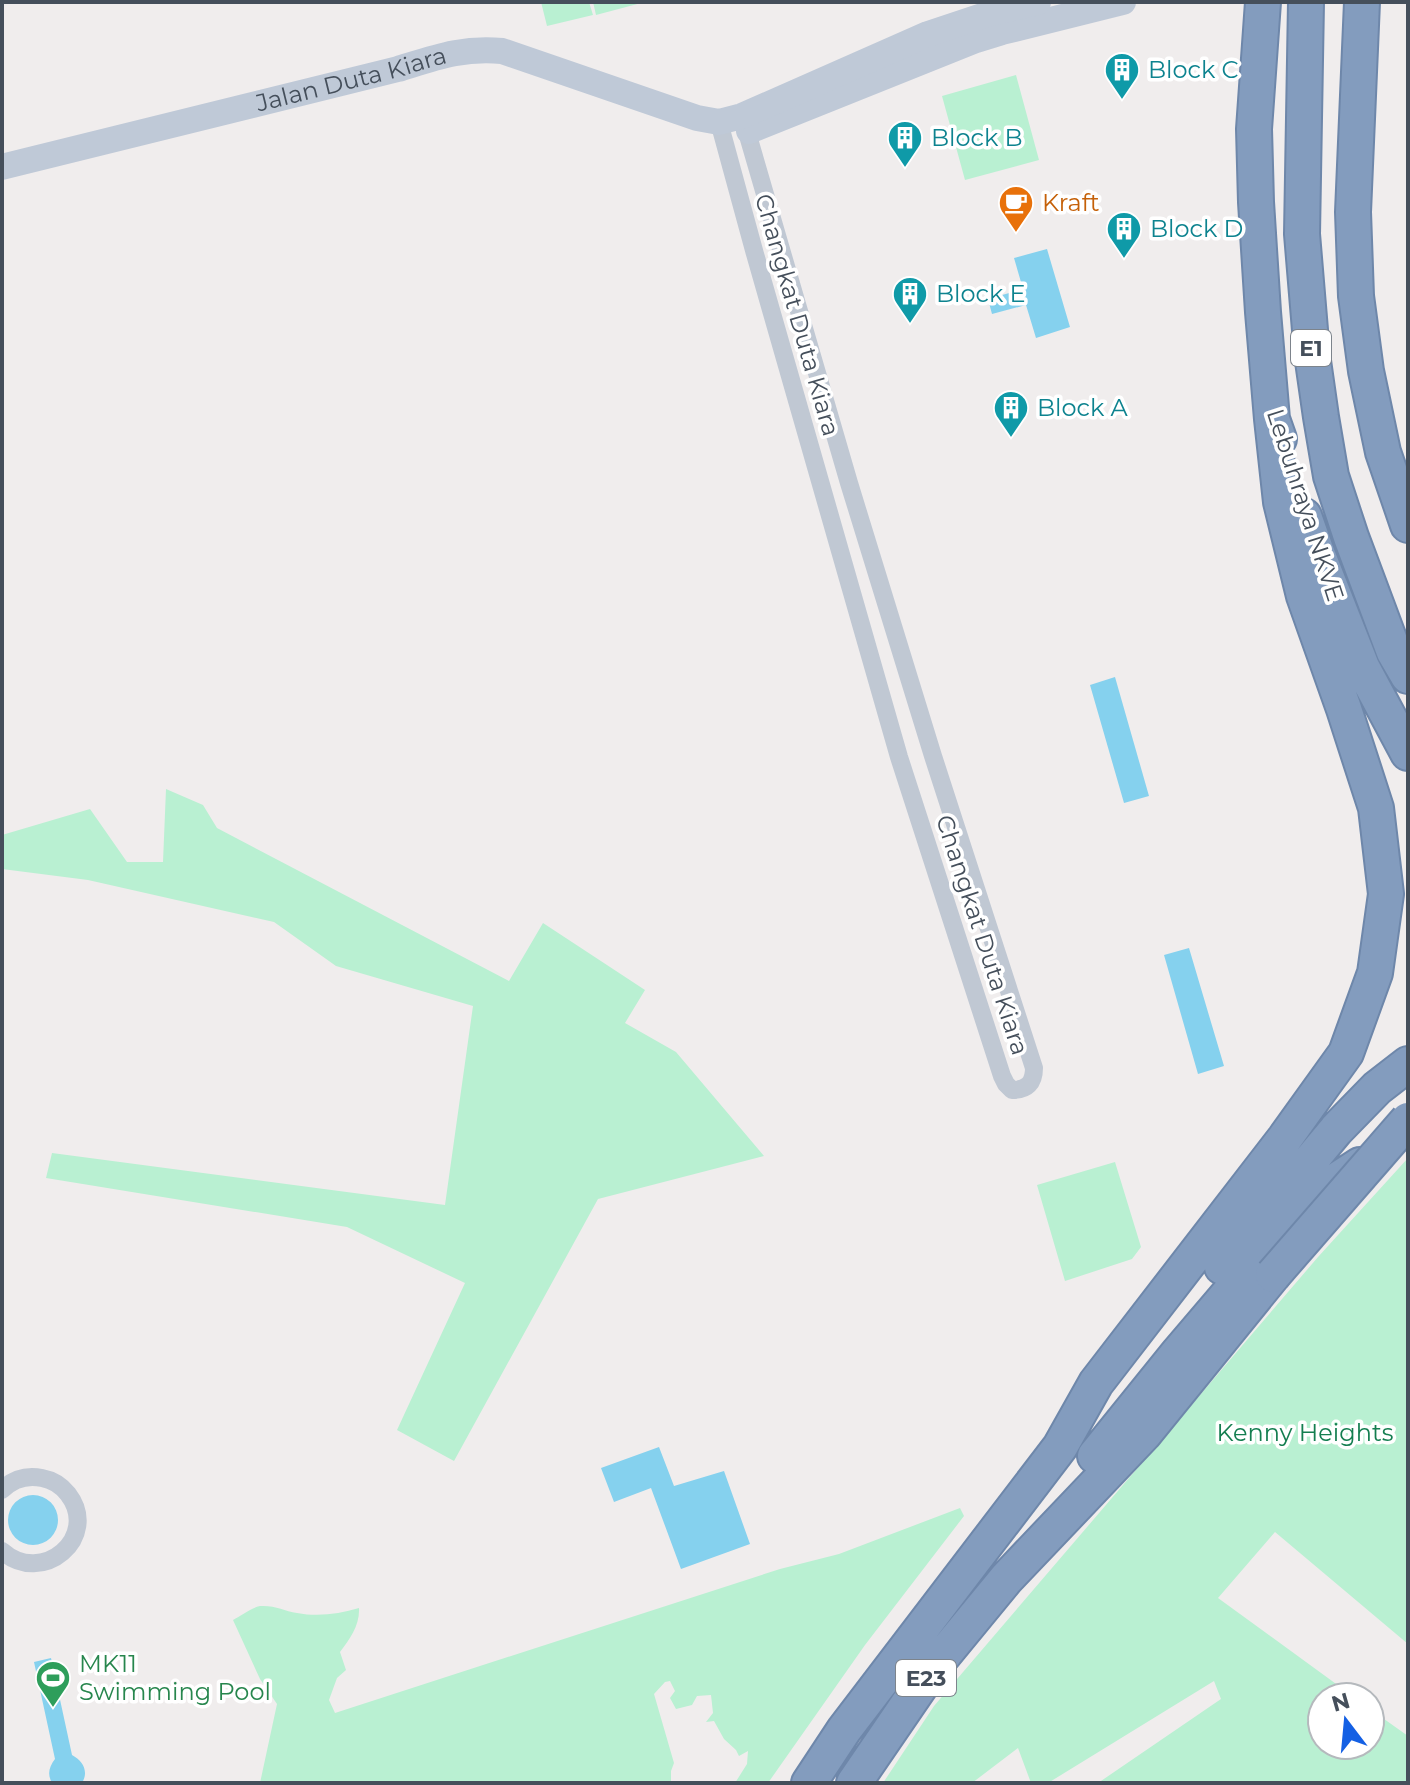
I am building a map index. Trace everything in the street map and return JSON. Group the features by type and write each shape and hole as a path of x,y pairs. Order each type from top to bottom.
{"highway":[{"name":"Lebuhraya NKVE","path":"1263,2 1254,129 1261,281 1272,419 1316,550 1362,667 1408,753"},
{"path":"1362,2 1353,212 1356,296 1366,371 1383,452 1408,525"},
{"name":"Lebuhraya NKVE","path":"1306,3 1302,234 1319,401 1331,476 1394,652 1408,676"},
{"path":"1060,1447 1096,1383 1285,1138 1346,1053 1375,973 1386,894 1376,808 1304,596 1281,502 1272,419"},
{"path":"1060,1447 1107,1405 1336,1130 1377,1088 1408,1064"},
{"path":"1006,1579 1144,1434 1273,1275 1408,1120"},
{"path":"1006,1579 1050,1511 1295,1216 1334,1182 1375,1155 1408,1143"},
{"name":"E23","path":"809,1783 844,1730 1060,1447"},
{"name":"E23","path":"854,1783 932,1669 1006,1579"}],"main road":[{"path":"985,27 1038,2"},
{"path":"726,125 928,34 1123,2"},
{"name":"Jalan Duta Kiara","path":"2,167 398,69 459,51 483,49 502,51 726,125"}],"street":[{"name":"Changkat Duta Kiara","path":"726,125 849,483 1034,1068 1031,1084 1020,1090 1012,1090 1002,1076 904,771 827,507 726,125"},
{"path":"2,1490 19,1479 34,1476 48,1479 61,1486 70,1497 77,1521 72,1540 59,1556 49,1561 21,1563 2,1551"}],"green space":[{"path":"541,2 589,2 593,15 547,26"},
{"path":"593,2 645,2 596,15"},
{"path":"1016,75 1039,160 965,180 942,96"},
{"path":"166,789 203,805 217,828 509,981 543,923 645,990 625,1023 676,1052 764,1156 598,1199 454,1461 397,1430 465,1283 347,1227 46,1178 52,1153 445,1205 473,1006 336,966 274,922 88,880 2,869 2,835 90,809 127,862 163,862"},
{"name":"Kenny Heights","path":"1408,1158 1408,1644 1275,1532 1218,1598 1332,1681 1306,1681 1306,1761 1386,1761 1386,1720 1408,1736 1408,1783 1098,1783 1221,1699 1214,1681 1048,1783 1031,1783 1018,1748 972,1783 883,1783 934,1706 1318,1257"},
{"path":"1115,1162 1141,1247 1132,1259 1065,1281 1037,1185"},
{"path":"960,1508 964,1516 865,1645 768,1783 735,1783 747,1764 748,1751 739,1756 714,1721 706,1722 713,1713 711,1695 697,1696 692,1705 676,1709 670,1698 675,1691 670,1681 654,1694 674,1763 671,1783 260,1783 277,1704 260,1679 233,1620 257,1607 270,1606 313,1615 359,1608 356,1626 340,1652 346,1670 337,1678 329,1700 335,1713 780,1569 839,1554"}],"water":[{"path":"1047,249 1070,327 1036,338 1026,305 992,314 988,299 1023,289 1014,258"},
{"path":"1115,677 1149,796 1124,803 1090,685"},
{"path":"1189,948 1224,1066 1198,1074 1164,955"},
{"path":"659,1447 674,1486 724,1471 750,1544 681,1569 651,1488 614,1502 601,1468"},
{"path":"33,1495 51,1502 58,1520 51,1538 33,1545 15,1538 8,1520 15,1502"},
{"name":"MK11 Swimming Pool","path":"51,1658 72,1755 85,1770 82,1783 52,1783 50,1777 50,1768 55,1759 34,1662"}],"place":[{"name":"Block C","path":"1122,101"},
{"name":"Block B","path":"905,169"},
{"name":"Kraft","path":"1016,234"},
{"name":"Block D","path":"1124,260"},
{"name":"Block E","path":"910,325"},
{"name":"Block A","path":"1011,439"},
{"name":"MK11 Swimming Pool","path":"53,1709"}]}
